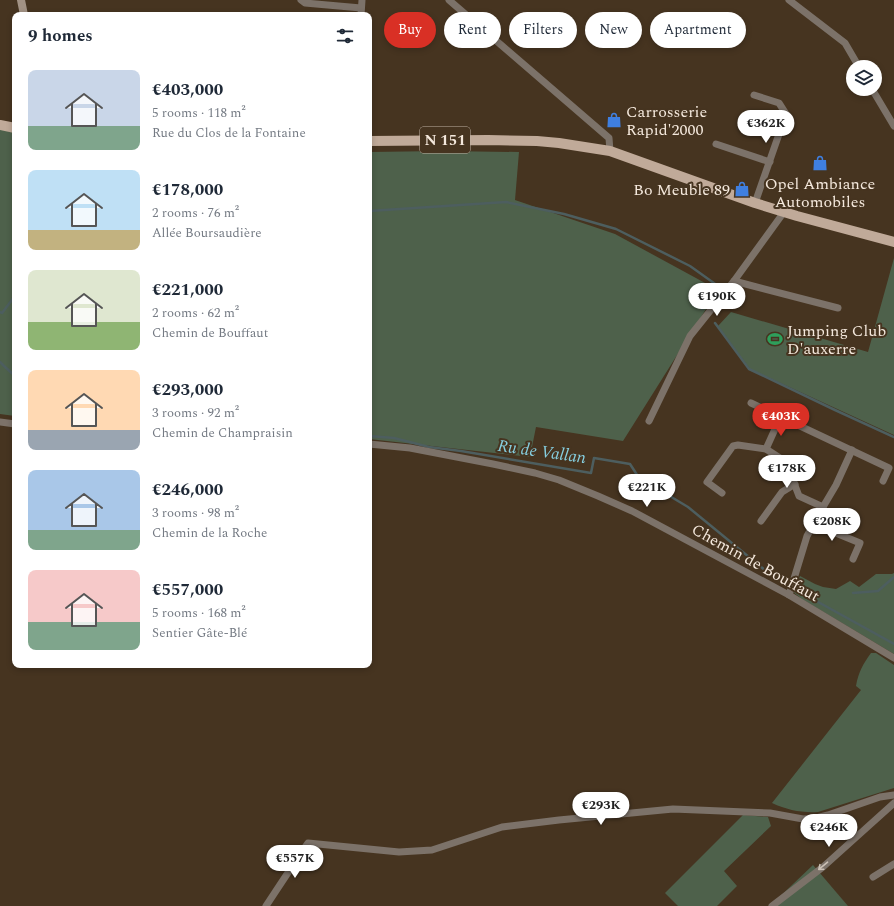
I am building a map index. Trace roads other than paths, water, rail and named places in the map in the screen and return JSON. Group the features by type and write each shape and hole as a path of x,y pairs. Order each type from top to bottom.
{"main road":[{"path":"21,0 23,12"},
{"path":"0,125 12,127"},
{"name":"N 151","path":"372,141 522,141 559,143 610,151 755,203 894,242"}],"street":[{"path":"301,0 305,3 361,11 362,0"},
{"path":"449,0 609,138 610,151"},
{"path":"789,0 846,43 856,60"},
{"path":"754,94 779,103 786,114 755,203"},
{"path":"876,96 894,126"},
{"path":"716,144 770,162"},
{"path":"649,421 690,336 734,282 784,212"},
{"path":"734,282 838,308"},
{"path":"751,403 780,418 889,468 883,481"},
{"path":"766,449 780,418"},
{"path":"0,422 12,424"},
{"name":"Chemin de Bouffaut","path":"372,444 410,448 459,457 535,473 559,480 632,511 791,588 894,658"},
{"path":"722,493 707,482 733,446 738,445 766,449 786,462 799,496 823,507"},
{"path":"791,588 807,536 836,485 852,450"},
{"path":"761,521 782,492 795,484"},
{"path":"814,524 860,543 853,558"},
{"path":"266,906 308,843 399,852 432,850 502,827 673,809 770,813 804,819 816,818 828,816 880,797 894,794"},
{"path":"772,906 823,867 893,807"},
{"path":"873,877 894,864"}],"waterway":[{"path":"372,211 506,202 564,214 616,229 690,266 718,286 702,309"},
{"path":"0,312 2,313 12,300"},
{"path":"715,323 749,369 894,437"},
{"name":"Ru de Vallan","path":"0,362 12,373"},
{"name":"Ru de Vallan","path":"372,436 394,438 429,447 591,473 594,458 630,464 641,481 688,507 781,582"},
{"path":"853,593 878,591 894,577"},
{"name":"Ru de Vallan","path":"800,592 894,644"}],"place":[{"name":"Carrosserie Rapid'2000","path":"614,120"},
{"name":"Opel Ambiance Automobiles","path":"820,163"},
{"name":"Bo Meuble 89","path":"742,189"},
{"name":"Jumping Club D'auxerre","path":"775,339"}]}
